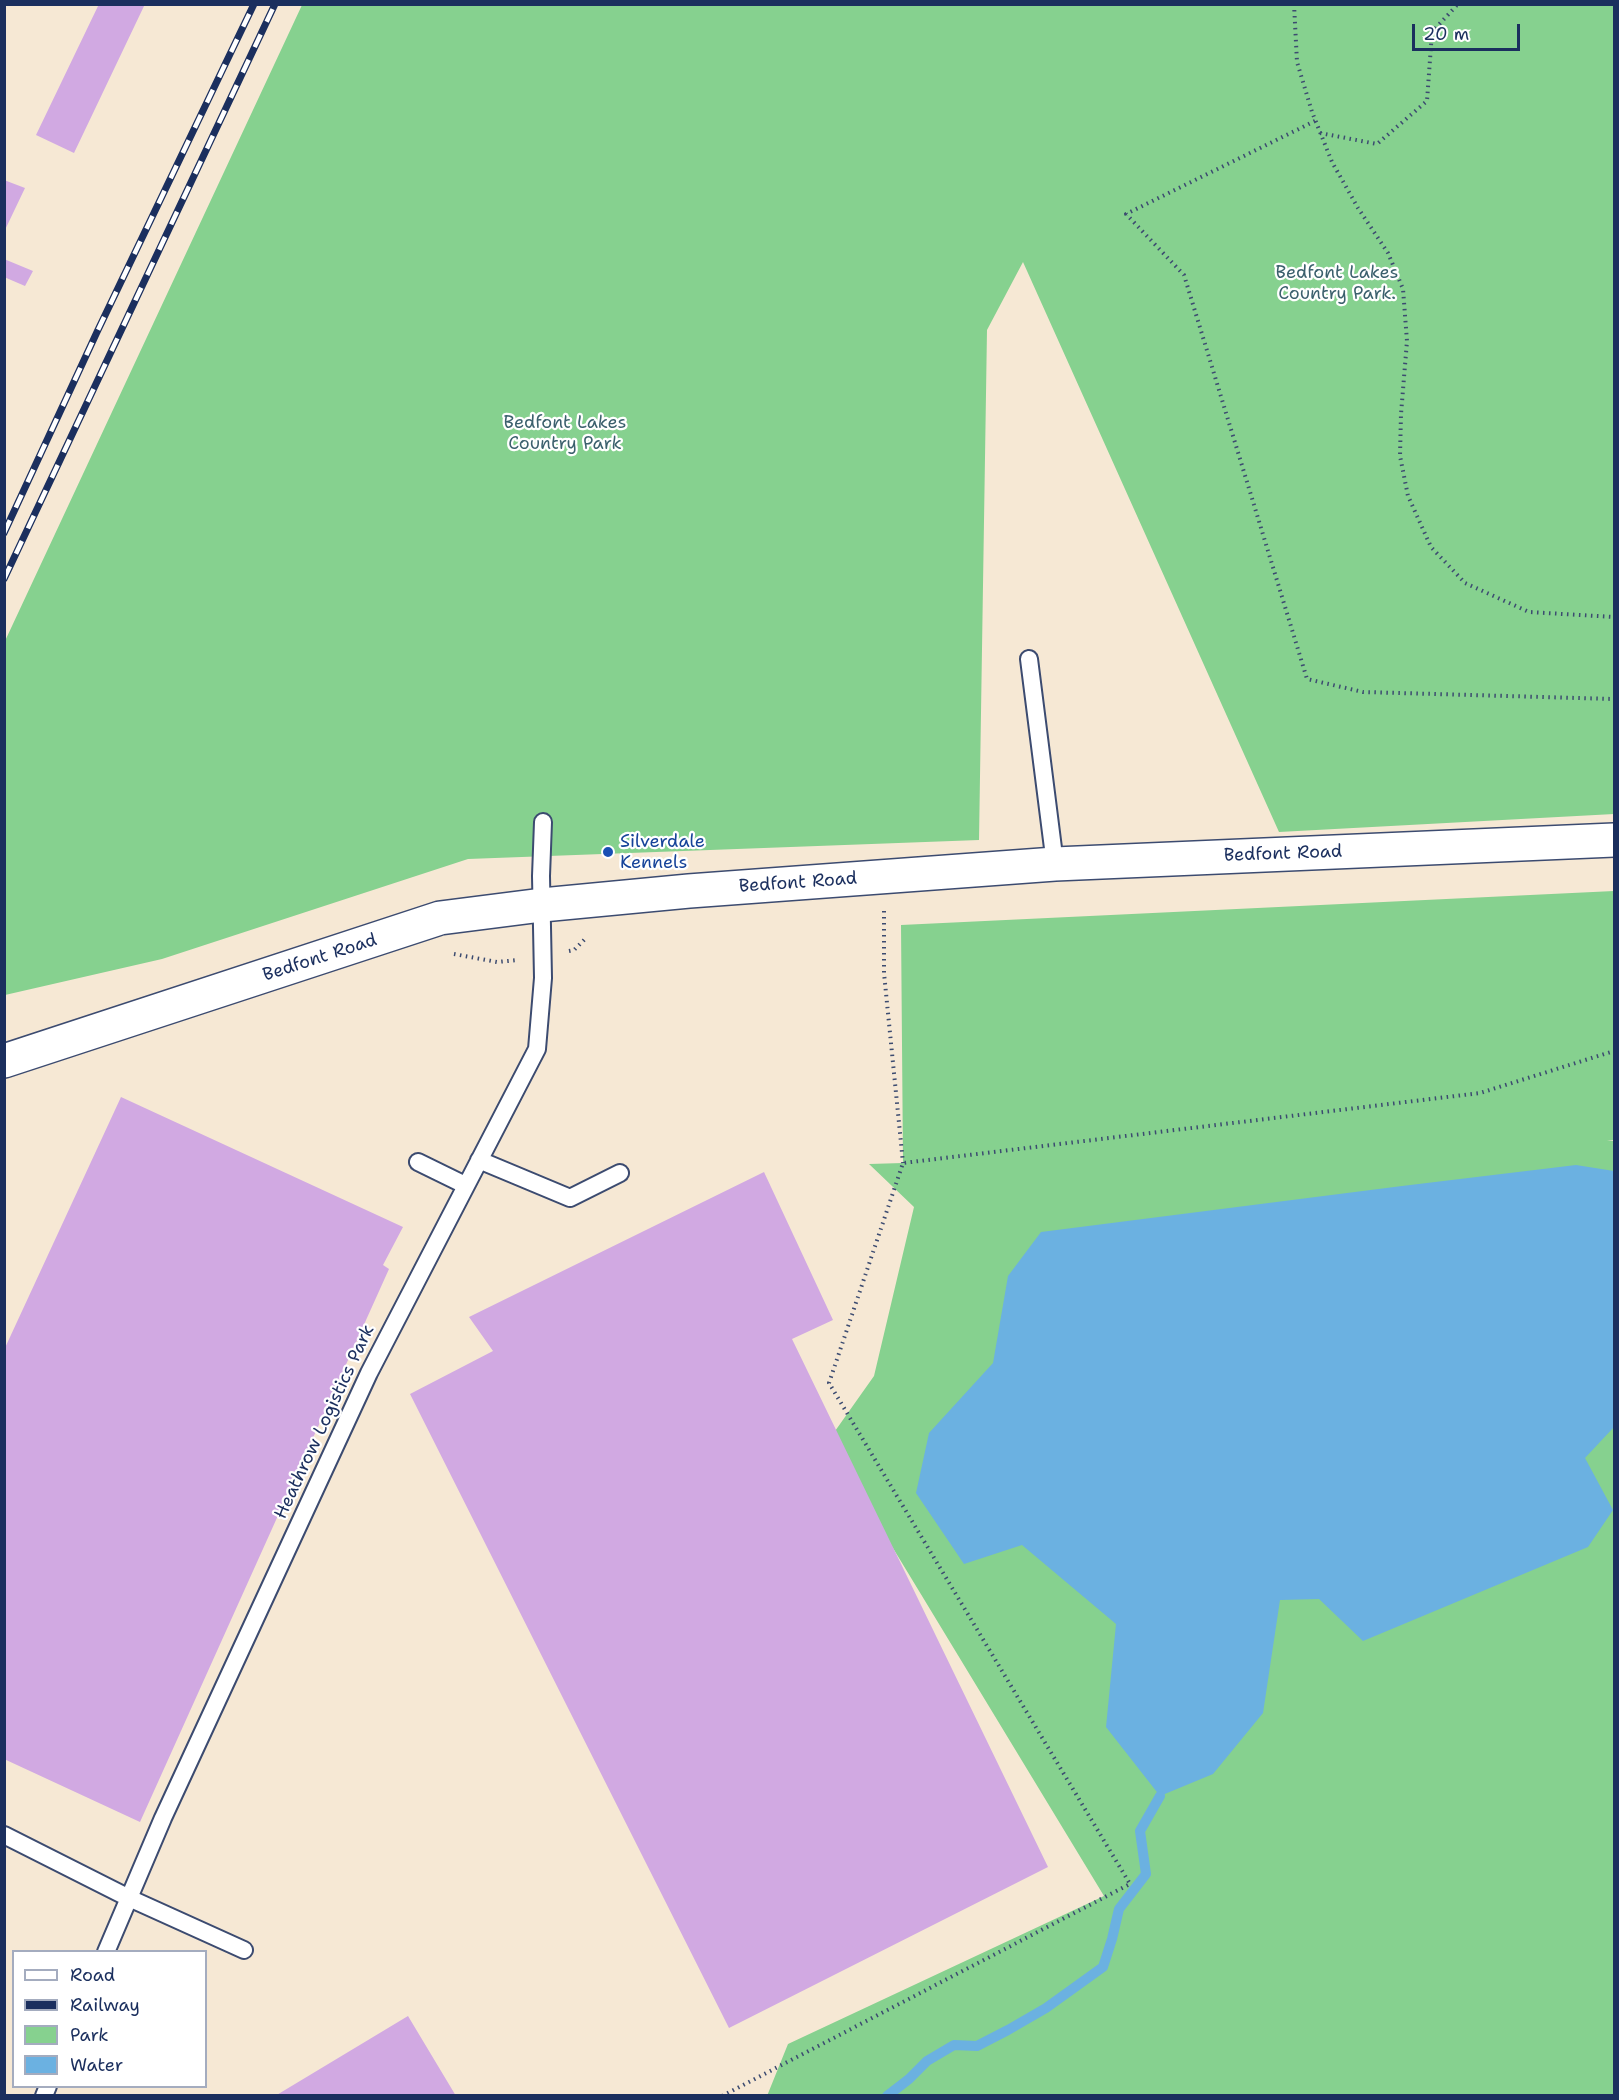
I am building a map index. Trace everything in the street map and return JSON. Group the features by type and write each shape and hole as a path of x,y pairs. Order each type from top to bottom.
{"street":[{"name":"Bedfont Road","path":"4,1061 440,918 542,905 689,891 1055,864 1614,840"}],"lane":[{"path":"1029,659 1055,864"},
{"name":"Heathrow Logistics Park","path":"107,1950 163,1818 369,1373 537,1049 543,978 543,822"},
{"path":"479,1160 570,1197 620,1173"},
{"path":"418,1162 465,1185"},
{"path":"4,1835 129,1898 244,1950"}],"path":[{"path":"1294,4 1298,62 1315,121 1332,162 1358,208 1388,253 1403,289 1407,340 1400,456 1408,496 1431,547 1465,583 1529,612 1614,616"},
{"path":"1320,134 1377,144 1426,101 1432,32 1458,4"},
{"path":"1315,121 1126,214 1184,275 1307,679 1364,692 1614,699"},
{"path":"722,2096 1130,1884 829,1383 903,1163 884,973 884,911"},
{"path":"450,953 497,962 543,957 574,950 591,933"},
{"path":"903,1163 1480,1093 1614,1051"}],"green space":[{"name":"Bedfont Lakes Country Park","path":"302,5 1614,5 1614,814 1279,832 1023,262 987,330 979,840 468,859 162,959 5,995 5,641"},
{"path":"1614,891 1614,1140 1607,1141 1614,1141 1614,2095 767,2096 788,2044 1104,1896 828,1441 874,1376 914,1207 869,1164 903,1163 901,925"}],"water":[{"path":"1576,1165 1614,1171 1614,1427 1585,1458 1613,1510 1588,1547 1363,1641 1319,1599 1280,1600 1263,1713 1213,1774 1160,1796 1106,1727 1116,1624 1022,1545 964,1564 916,1493 929,1433 993,1363 1008,1276 1041,1232"}],"building":[{"path":"99,4 145,4 74,153 36,135"},
{"path":"4,180 25,188 4,232"},
{"path":"4,259 33,271 25,286 4,277"},
{"path":"121,1097 403,1227 383,1265 389,1269 140,1822 4,1759 4,1350"},
{"path":"764,1172 833,1320 792,1339 1048,1867 729,2028 410,1394 493,1351 469,1317"},
{"path":"408,2016 456,2096 275,2096"}],"waterway":[{"path":"887,2096 927,2061 954,2045 977,2046 1008,2030 1046,2008 1103,1967 1119,1909 1146,1874 1140,1831 1160,1796"}],"railway":[{"path":"4,533 254,4"},
{"path":"4,579 275,4"}],"place":[{"name":"Silverdale Kennels","path":"608,852"}],"park label":[{"name":"Bedfont Lakes Country Park.","path":"1337,283"}]}
